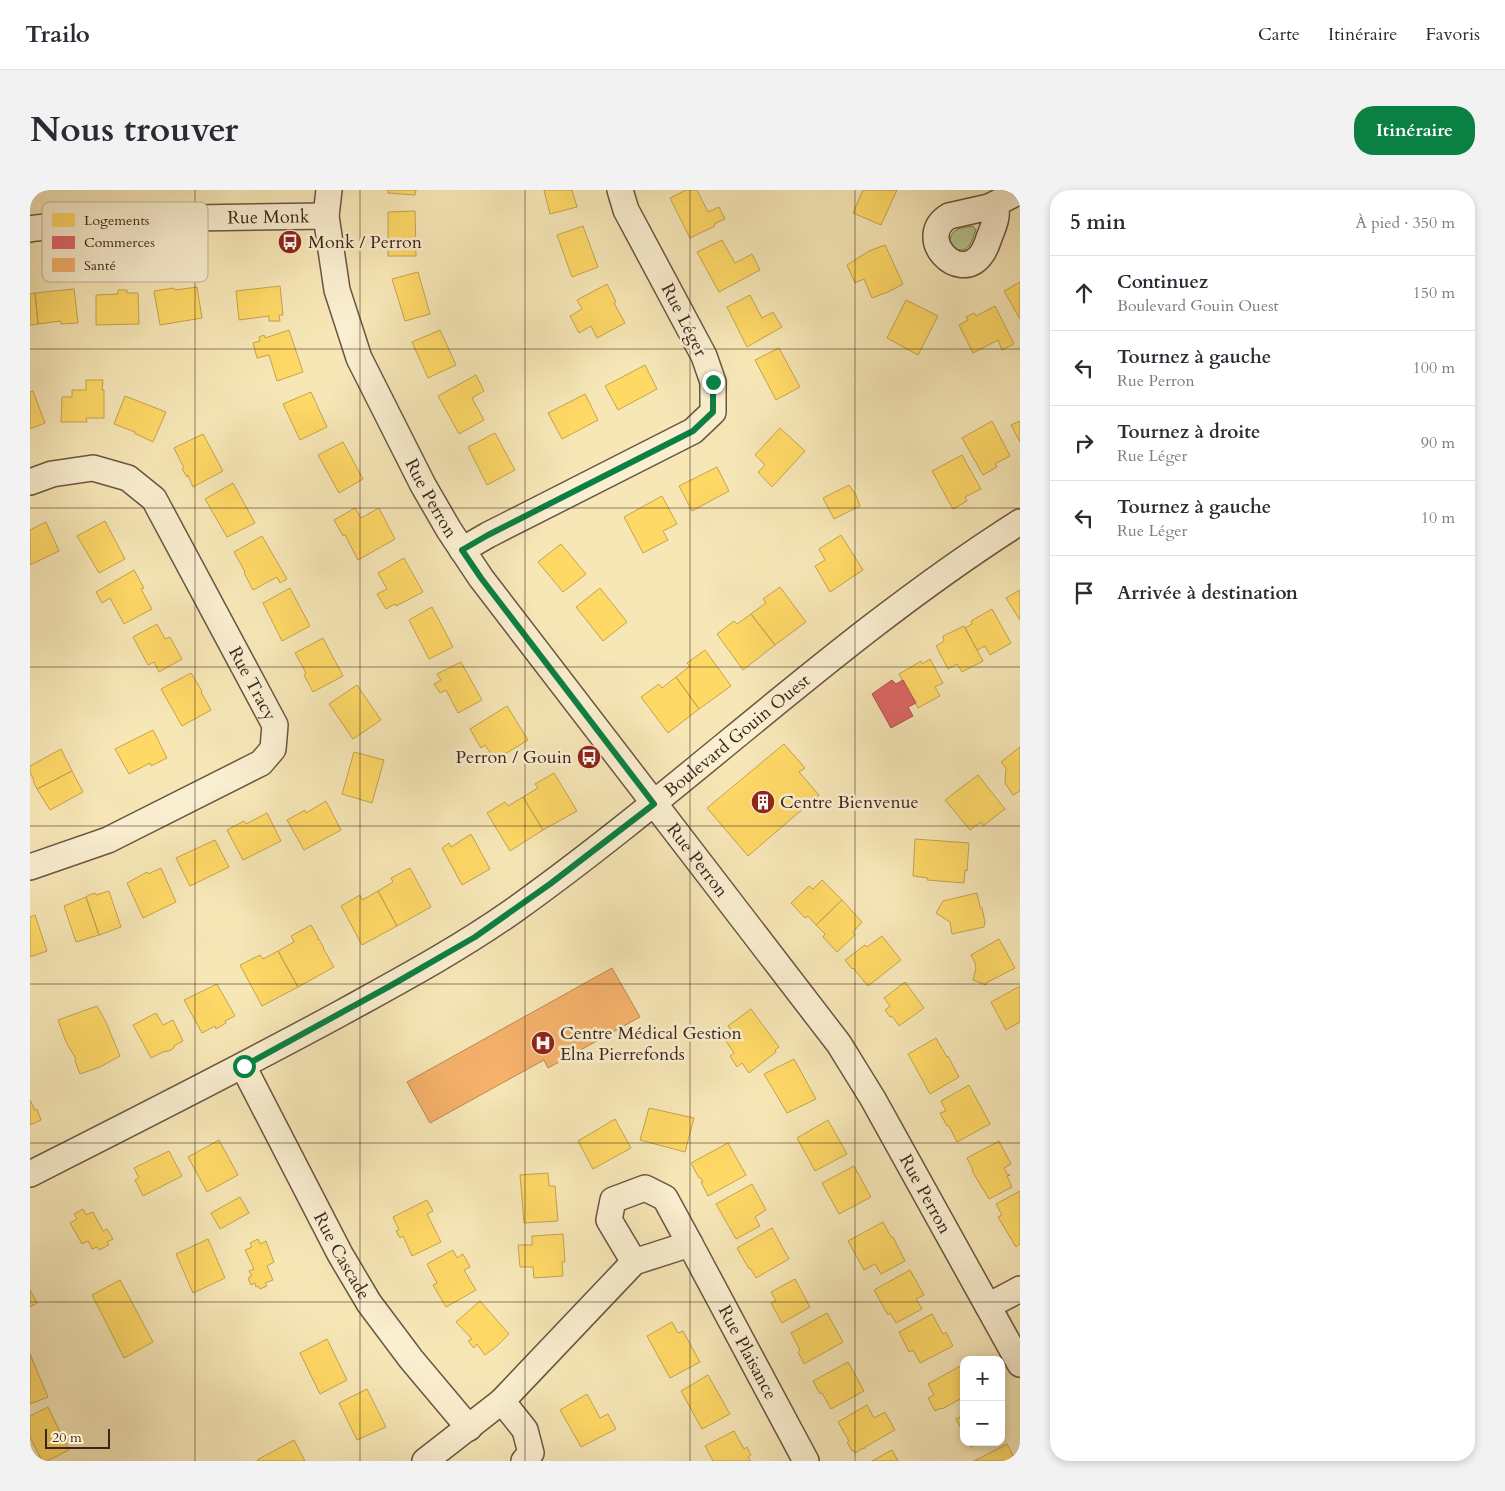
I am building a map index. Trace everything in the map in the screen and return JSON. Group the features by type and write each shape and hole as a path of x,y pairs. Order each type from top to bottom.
{"street":[{"name":"Rue Perron","path":"328,190 326,216 337,290 359,358 420,478 462,550 481,578 850,1060 1020,1364"},
{"name":"Rue Léger","path":"462,550 693,431 713,412 713,382 704,356 626,210 620,190"},
{"path":"995,204 1020,191"},
{"name":"Rue Monk","path":"208,218 326,216"},
{"name":"Rue Tracy","path":"30,482 52,474 94,468 128,478 154,499 275,726 273,749 262,763 108,840 30,867"},
{"name":"Boulevard Gouin Ouest","path":"30,1174 244,1066 475,937 550,884 654,804 813,673 887,615 960,562 1020,522"},
{"name":"Rue Cascade","path":"244,1066 340,1254 369,1303 411,1359 469,1428"},
{"name":"Rue Plaisance","path":"634,1262 609,1220 613,1200 645,1188 665,1198 806,1461"},
{"path":"425,1461 502,1401 634,1262 690,1244"},
{"path":"988,1306 1020,1289"},
{"path":"502,1401 525,1430 531,1452 524,1461"}],"green space":[{"path":"973,226 976,230 969,246 963,250 955,248 950,239 953,232"}],"building: Logements":[{"path":"388,190 416,190 415,195 388,193"},
{"path":"544,190 572,190 577,207 550,214"},
{"path":"686,190 697,190 708,212 719,207 725,219 690,238 670,198"},
{"path":"863,190 897,190 881,225 853,213"},
{"path":"415,211 416,256 388,256 388,212"},
{"path":"583,226 598,267 572,277 557,235"},
{"path":"722,240 735,263 752,254 760,270 719,292 697,252"},
{"path":"885,245 903,284 872,298 864,279 855,283 847,265 869,251"},
{"path":"418,272 430,314 405,321 392,279"},
{"path":"1020,282 1020,319 1004,291"},
{"path":"607,284 616,302 614,303 625,323 597,338 591,326 579,333 570,316 582,309 577,300"},
{"path":"280,286 283,315 279,315 280,321 269,321 269,316 239,320 236,291"},
{"path":"197,287 202,318 160,325 154,291"},
{"path":"74,289 78,323 61,324 61,321 38,324 35,293"},
{"path":"118,290 127,290 127,293 138,293 139,324 96,325 96,295 118,294"},
{"path":"35,293 38,324 30,325 30,294"},
{"path":"750,295 762,318 773,312 782,327 747,347 727,307"},
{"path":"906,300 938,316 918,355 887,338"},
{"path":"995,306 1014,344 1002,350 998,340 973,353 959,325 968,320 966,317 974,313 976,316"},
{"path":"289,330 303,372 277,381 269,355 257,358 253,343 260,341 259,337 264,335 265,338"},
{"path":"440,330 456,365 428,378 412,342"},
{"path":"779,348 800,387 776,400 755,360"},
{"path":"645,365 657,389 618,410 605,386"},
{"path":"476,375 484,391 472,398 484,420 459,434 438,396"},
{"path":"86,380 103,380 104,418 86,418 87,422 61,422 62,397 72,397 72,390 86,390"},
{"path":"33,391 45,423 30,429 30,392"},
{"path":"311,392 327,427 300,440 283,404"},
{"path":"585,394 598,420 562,439 548,413"},
{"path":"125,396 166,412 153,442 135,432 114,424"},
{"path":"992,421 1010,456 995,464 997,467 983,475 962,438"},
{"path":"1020,421 1020,442 1011,425"},
{"path":"780,428 805,451 772,487 758,472 765,465 755,455"},
{"path":"495,433 515,470 487,485 468,447"},
{"path":"203,434 223,471 193,487 188,475 187,477 182,469 184,468 174,448"},
{"path":"343,442 363,479 339,493 318,455"},
{"path":"962,455 981,489 965,497 967,501 953,509 932,471"},
{"path":"717,467 729,491 692,511 679,486"},
{"path":"233,483 255,523 227,537 205,499"},
{"path":"849,485 856,495 860,506 834,519 823,498"},
{"path":"662,496 677,524 663,531 668,540 643,553 624,517"},
{"path":"355,508 361,518 379,508 395,539 358,560 345,535 343,536 334,520"},
{"path":"105,521 125,559 99,573 77,536"},
{"path":"46,522 59,551 30,565 30,530"},
{"path":"841,535 863,570 830,592 815,566 825,560 819,549"},
{"path":"262,536 287,579 280,583 277,577 253,590 234,552"},
{"path":"561,544 586,574 563,592 538,562"},
{"path":"404,558 423,592 386,609 377,594 387,589 378,573"},
{"path":"134,570 144,588 141,589 152,609 124,624 110,598 102,603 96,592"},
{"path":"780,587 806,622 775,645 751,614 766,603 763,599"},
{"path":"290,588 310,626 282,641 263,603"},
{"path":"600,588 627,622 603,641 576,607"},
{"path":"1020,590 1020,620 1006,598"},
{"path":"432,607 453,647 429,659 409,620"},
{"path":"992,609 1011,643 990,655 985,646 977,650 965,628 972,624 971,621"},
{"path":"751,614 775,645 743,670 717,634 734,621 737,624"},
{"path":"157,624 165,639 170,637 182,659 159,672 154,662 148,665 133,637"},
{"path":"964,626 983,661 962,672 957,664 948,669 936,646 944,641 943,636"},
{"path":"323,638 343,676 313,692 304,675 306,673 295,653"},
{"path":"705,650 731,686 699,709 676,677 690,666 687,663"},
{"path":"930,659 943,683 935,687 940,696 918,708 899,674 921,661 922,664"},
{"path":"461,662 482,700 458,713 446,690 440,693 434,684 441,680 437,674"},
{"path":"191,673 211,710 182,726 161,689"},
{"path":"676,677 699,709 668,733 641,697 659,684 662,688"},
{"path":"357,685 381,720 353,739 329,704"},
{"path":"507,706 528,740 495,760 485,745 481,748 470,729"},
{"path":"153,730 167,758 151,766 150,763 129,774 115,749"},
{"name":"Centre Bienvenue","path":"784,744 805,768 799,772 819,795 748,856 707,808"},
{"path":"1020,747 1020,791 1013,795 1005,783 1006,768 1001,762"},
{"path":"61,749 72,771 37,789 30,773 30,766"},
{"path":"354,752 384,760 372,803 342,794"},
{"path":"72,771 83,792 50,810 37,789"},
{"path":"554,773 577,811 543,830 523,797 538,788 535,784"},
{"path":"978,775 1005,809 983,826 981,822 970,830 945,800"},
{"path":"523,797 543,830 510,851 487,813 505,802 508,806"},
{"path":"326,801 341,830 304,850 287,820 305,810 306,813"},
{"path":"267,813 281,841 243,860 227,830 244,821 246,824"},
{"path":"471,834 490,869 462,885 442,848 449,843 451,847"},
{"path":"915,839 969,843 964,883 927,880 928,878 913,876"},
{"path":"215,840 229,867 190,886 176,858"},
{"path":"161,868 176,902 143,918 127,883 147,872 148,874"},
{"path":"410,868 431,907 397,926 378,891 393,882 391,878"},
{"path":"822,880 842,900 816,925 808,916 805,918 791,903 809,886 813,889"},
{"path":"109,891 121,927 99,935 86,897 95,893 96,895"},
{"path":"378,891 397,926 362,945 341,906 360,895 362,900"},
{"path":"977,893 985,922 984,927 952,934 950,922 936,913 943,901"},
{"path":"86,897 99,935 76,942 64,906"},
{"path":"842,900 862,922 853,932 855,935 837,952 823,937 825,934 816,925"},
{"path":"35,915 47,951 30,957 30,917"},
{"path":"311,925 334,967 298,987 278,951 294,942 291,936"},
{"path":"882,936 901,960 868,986 845,960 865,945 867,947"},
{"path":"999,939 1015,968 986,983 986,985 973,980 976,965 971,955"},
{"path":"278,951 298,987 262,1006 240,965 260,955 263,959"},
{"path":"905,982 924,1008 899,1026 885,1010 890,1006 884,998"},
{"path":"217,984 235,1016 225,1021 226,1023 216,1029 215,1026 202,1033 184,1000"},
{"path":"1020,986 1020,1022 1006,1030 991,1002"},
{"path":"97,1006 120,1056 100,1067 80,1074 76,1059 66,1042 58,1020"},
{"path":"751,1009 779,1047 775,1050 776,1052 749,1073 742,1063 737,1067 730,1056 734,1053 726,1041 734,1035 728,1026"},
{"path":"156,1013 163,1025 173,1020 183,1041 169,1051 151,1058 133,1025"},
{"path":"936,1038 959,1077 930,1094 908,1054"},
{"path":"794,1059 816,1099 787,1113 764,1074"},
{"path":"969,1085 990,1124 957,1142 940,1113 946,1111 941,1101"},
{"path":"30,1100 35,1110 37,1109 41,1120 30,1125"},
{"path":"649,1108 694,1118 685,1152 640,1140"},
{"path":"615,1119 631,1148 593,1169 578,1141"},
{"path":"828,1120 847,1154 815,1171 797,1138"},
{"path":"219,1140 238,1175 207,1192 188,1157"},
{"path":"999,1141 1011,1164 1004,1168 1007,1174 1010,1175 1007,1176 1012,1187 989,1199 972,1171 967,1158"},
{"path":"728,1143 746,1175 708,1196 701,1178 699,1178 691,1163"},
{"path":"169,1151 182,1176 143,1196 135,1180 139,1178 134,1168"},
{"path":"854,1166 871,1197 839,1214 822,1183"},
{"path":"548,1173 549,1186 555,1186 558,1221 524,1223 520,1175"},
{"path":"752,1184 766,1210 755,1217 760,1226 736,1239 716,1204"},
{"path":"1020,1191 1020,1244 1016,1247 998,1217 1002,1215 996,1204"},
{"path":"240,1197 249,1213 220,1229 211,1213"},
{"path":"427,1200 433,1211 427,1214 441,1242 412,1256 403,1236 400,1238 396,1231 399,1230 393,1217"},
{"path":"83,1209 86,1215 93,1212 103,1231 107,1229 113,1239 107,1242 109,1245 99,1250 97,1247 92,1249 88,1241 82,1244 70,1223 77,1219 74,1214"},
{"path":"883,1222 905,1261 881,1274 875,1264 864,1270 848,1241"},
{"path":"772,1228 789,1259 756,1278 737,1248"},
{"path":"563,1234 565,1262 562,1262 563,1276 534,1278 533,1267 520,1267 518,1245 532,1245 532,1236"},
{"path":"208,1239 225,1278 193,1293 176,1254"},
{"path":"258,1239 260,1244 266,1241 274,1262 267,1266 273,1280 265,1283 267,1286 260,1289 258,1286 256,1287 255,1283 251,1285 248,1278 252,1276 249,1271 254,1269 245,1250 252,1247 250,1243"},
{"path":"453,1250 457,1258 463,1254 470,1267 464,1270 476,1290 446,1307 433,1285 437,1283 427,1264"},
{"path":"910,1270 924,1295 916,1299 922,1309 896,1323 890,1313 888,1315 874,1290"},
{"path":"795,1279 810,1307 782,1323 771,1303 776,1301 771,1292"},
{"path":"120,1280 153,1342 124,1358 92,1295"},
{"path":"30,1290 37,1303 30,1307"},
{"path":"480,1301 509,1334 485,1355 477,1344 474,1348 468,1341 472,1339 456,1322"},
{"path":"827,1313 843,1342 804,1364 798,1352 800,1350 791,1333"},
{"path":"932,1314 943,1334 946,1332 953,1346 920,1363 913,1350 909,1352 899,1332"},
{"path":"672,1322 678,1333 683,1331 700,1362 670,1378 647,1336"},
{"path":"327,1339 347,1380 320,1394 300,1353"},
{"path":"30,1354 48,1397 30,1404"},
{"path":"848,1362 864,1391 831,1409 813,1381"},
{"path":"960,1366 960,1399 935,1411 928,1398 934,1395 928,1384"},
{"path":"708,1375 730,1414 702,1429 681,1391"},
{"path":"367,1389 386,1427 357,1440 339,1403"},
{"path":"587,1394 600,1418 608,1414 616,1429 581,1447 560,1410"},
{"path":"867,1405 874,1418 885,1412 895,1430 855,1453 847,1442 849,1441 838,1422"},
{"path":"48,1407 69,1450 47,1461 42,1461 30,1437 30,1416"},
{"path":"960,1417 960,1426 956,1419"},
{"path":"734,1431 744,1449 747,1447 751,1455 748,1457 751,1461 713,1461 705,1446"},
{"path":"294,1440 305,1461 257,1460"},
{"path":"1007,1444 1016,1461 974,1461 1005,1446"},
{"path":"892,1450 898,1461 872,1461"}],"building: Commerces":[{"path":"892,680 896,684 903,680 916,703 908,707 913,716 891,728 872,694"}],"building: Santé":[{"path":"612,968 640,1017 548,1068 544,1060 430,1123 407,1082"}],"place":[{"name":"Monk / Perron","path":"290,242"},
{"name":"Perron / Gouin","path":"589,757"},
{"name":"Centre Bienvenue","path":"763,802"},
{"name":"Centre Médical Gestion Elna Pierrefonds","path":"543,1043"}],"route":[{"path":"244,1066 475,937 550,884 654,804 481,578 462,550 693,431 713,412 713,382"}]}
